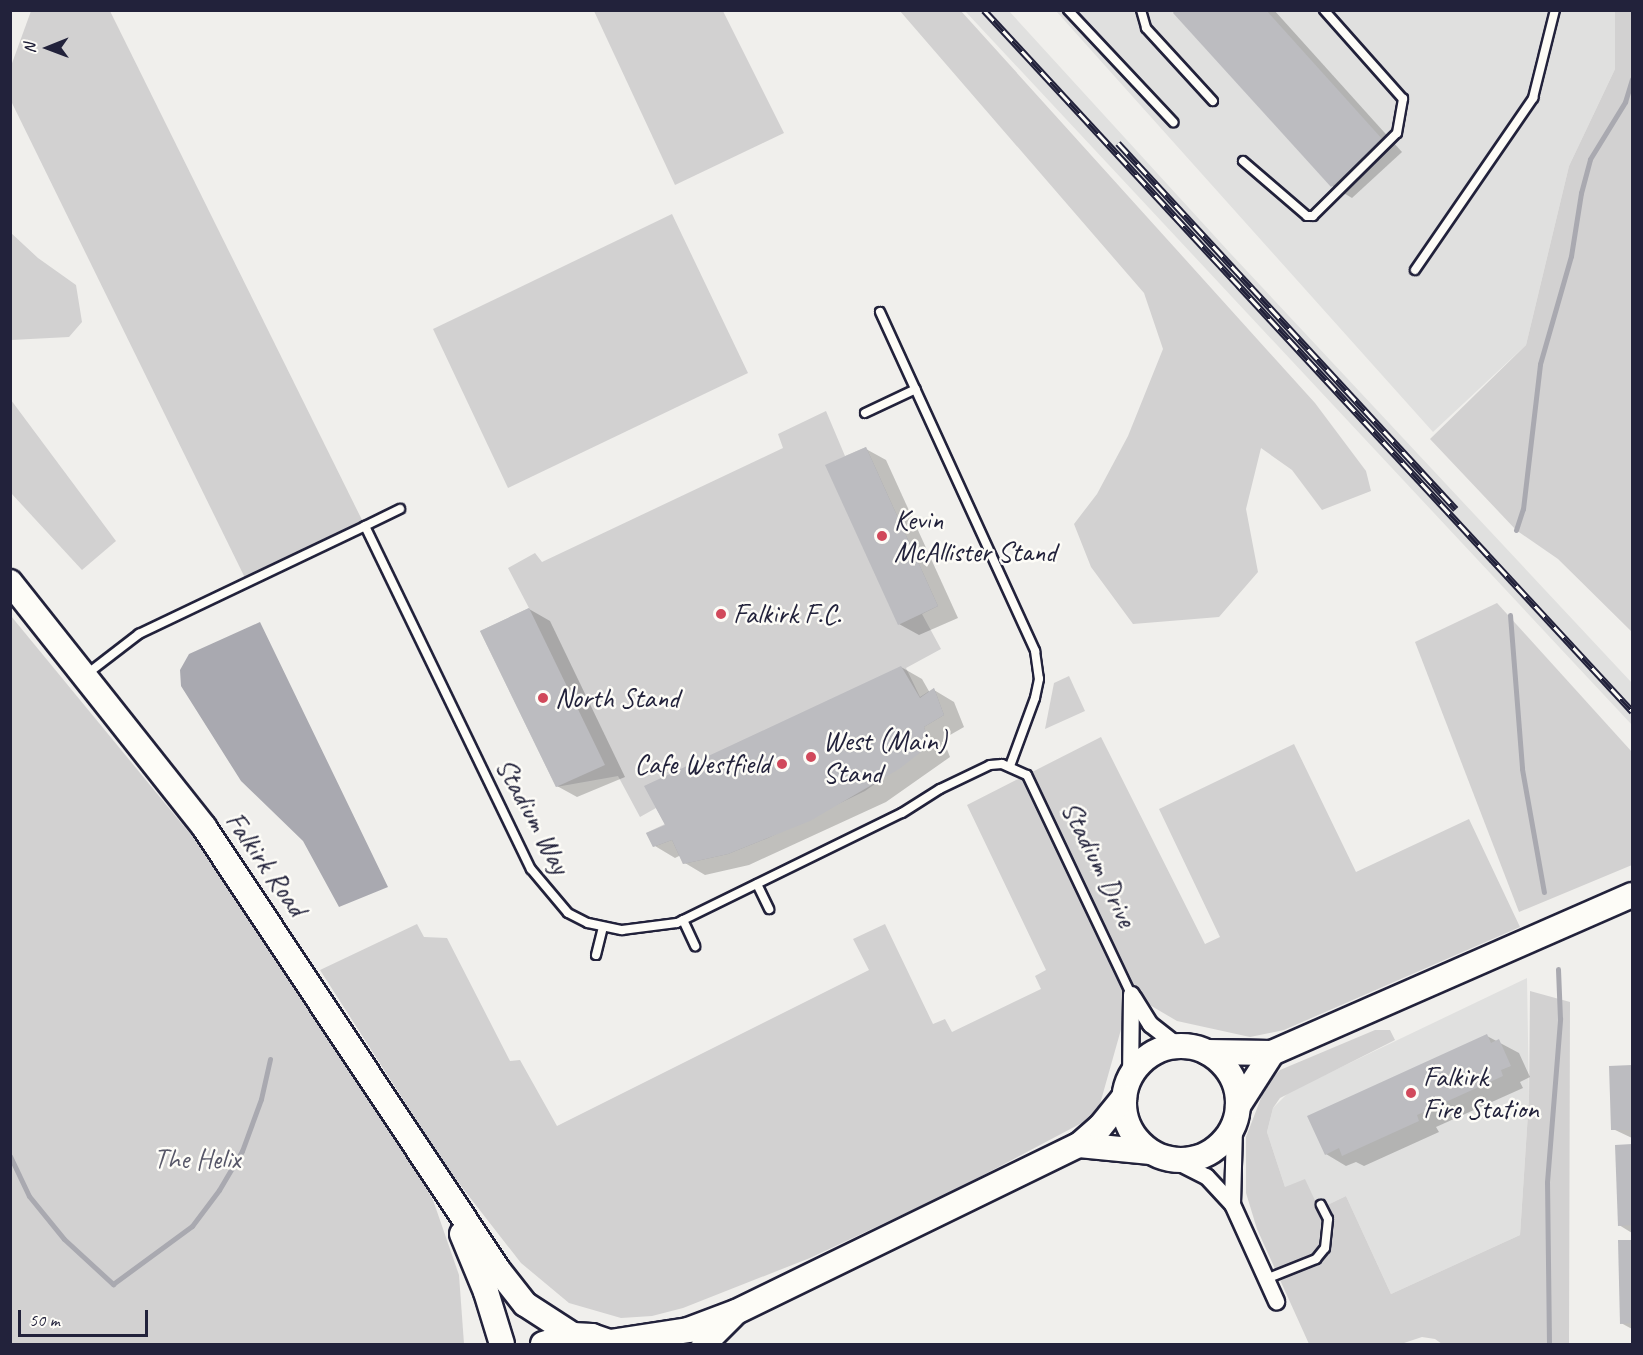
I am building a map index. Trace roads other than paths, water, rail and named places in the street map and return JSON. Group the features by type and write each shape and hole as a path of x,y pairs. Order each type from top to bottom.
{"main road":[{"name":"Falkirk Road","path":"10,582 87,674 211,836 307,976 448,1196 525,1304 573,1335"},
{"path":"543,1344 573,1335 612,1343 688,1330 736,1312 1079,1144 1100,1127 1150,1056 1178,1046 1207,1052 1272,1053 1632,895"},
{"path":"1207,1052 1231,1075 1236,1116"},
{"path":"1079,1144 1151,1152 1174,1160 1210,1153 1224,1141 1272,1053"},
{"path":"1127,1087 1130,1128 1151,1152"},
{"name":"Falkirk Road","path":"448,1196 486,1292 502,1344"},
{"path":"704,1344 736,1312"}],"street":[{"name":"Stadium Drive","path":"1131,994 1150,1024 1178,1046"},
{"name":"Stadium Drive","path":"1127,1087 1131,994"},
{"path":"1232,1204 1236,1116"},
{"path":"1174,1160 1206,1176 1232,1204 1276,1301"}],"lane":[{"path":"1068,10 1173,122"},
{"path":"1141,10 1146,28 1213,101"},
{"path":"1243,161 1308,216 1313,216 1397,134 1403,99 1324,10"},
{"path":"1415,270 1533,98 1555,10"},
{"path":"880,312 1035,651 1039,679 1035,698 1010,766"},
{"path":"865,413 916,389"},
{"path":"87,674 140,634 400,509"},
{"name":"Stadium Way","path":"365,526 531,869 568,913 603,927 642,930 683,920 990,765 1010,766"},
{"name":"Stadium Drive","path":"1010,766 1027,775 1131,994"},
{"path":"757,884 769,909"},
{"path":"683,920 695,946"},
{"path":"596,956 603,927"},
{"path":"1266,1279 1316,1259 1325,1248 1328,1219 1321,1205"}],"waterway":[{"path":"1516,530 1523,509 1540,364 1571,256 1581,193 1590,159 1625,102 1632,79"},
{"path":"1510,615 1522,769 1544,892"},
{"path":"1549,1344 1547,1182 1560,1019 1558,969"},
{"path":"10,1156 29,1196 64,1239 113,1284 192,1226 219,1190 242,1151 261,1099 270,1059"}],"railway":[{"path":"984,10 1632,711"},
{"path":"1118,143 1456,509"}],"place":[{"name":"Kevin McAllister Stand","path":"882,536"},
{"name":"Falkirk F.C.","path":"721,614"},
{"name":"North Stand","path":"543,698"},
{"name":"West (Main) Stand","path":"811,757"},
{"name":"Cafe Westfield","path":"782,764"},
{"name":"Falkirk Fire Station","path":"1411,1093"}],"park label":[{"name":"The Helix","path":"197,1159"}]}
